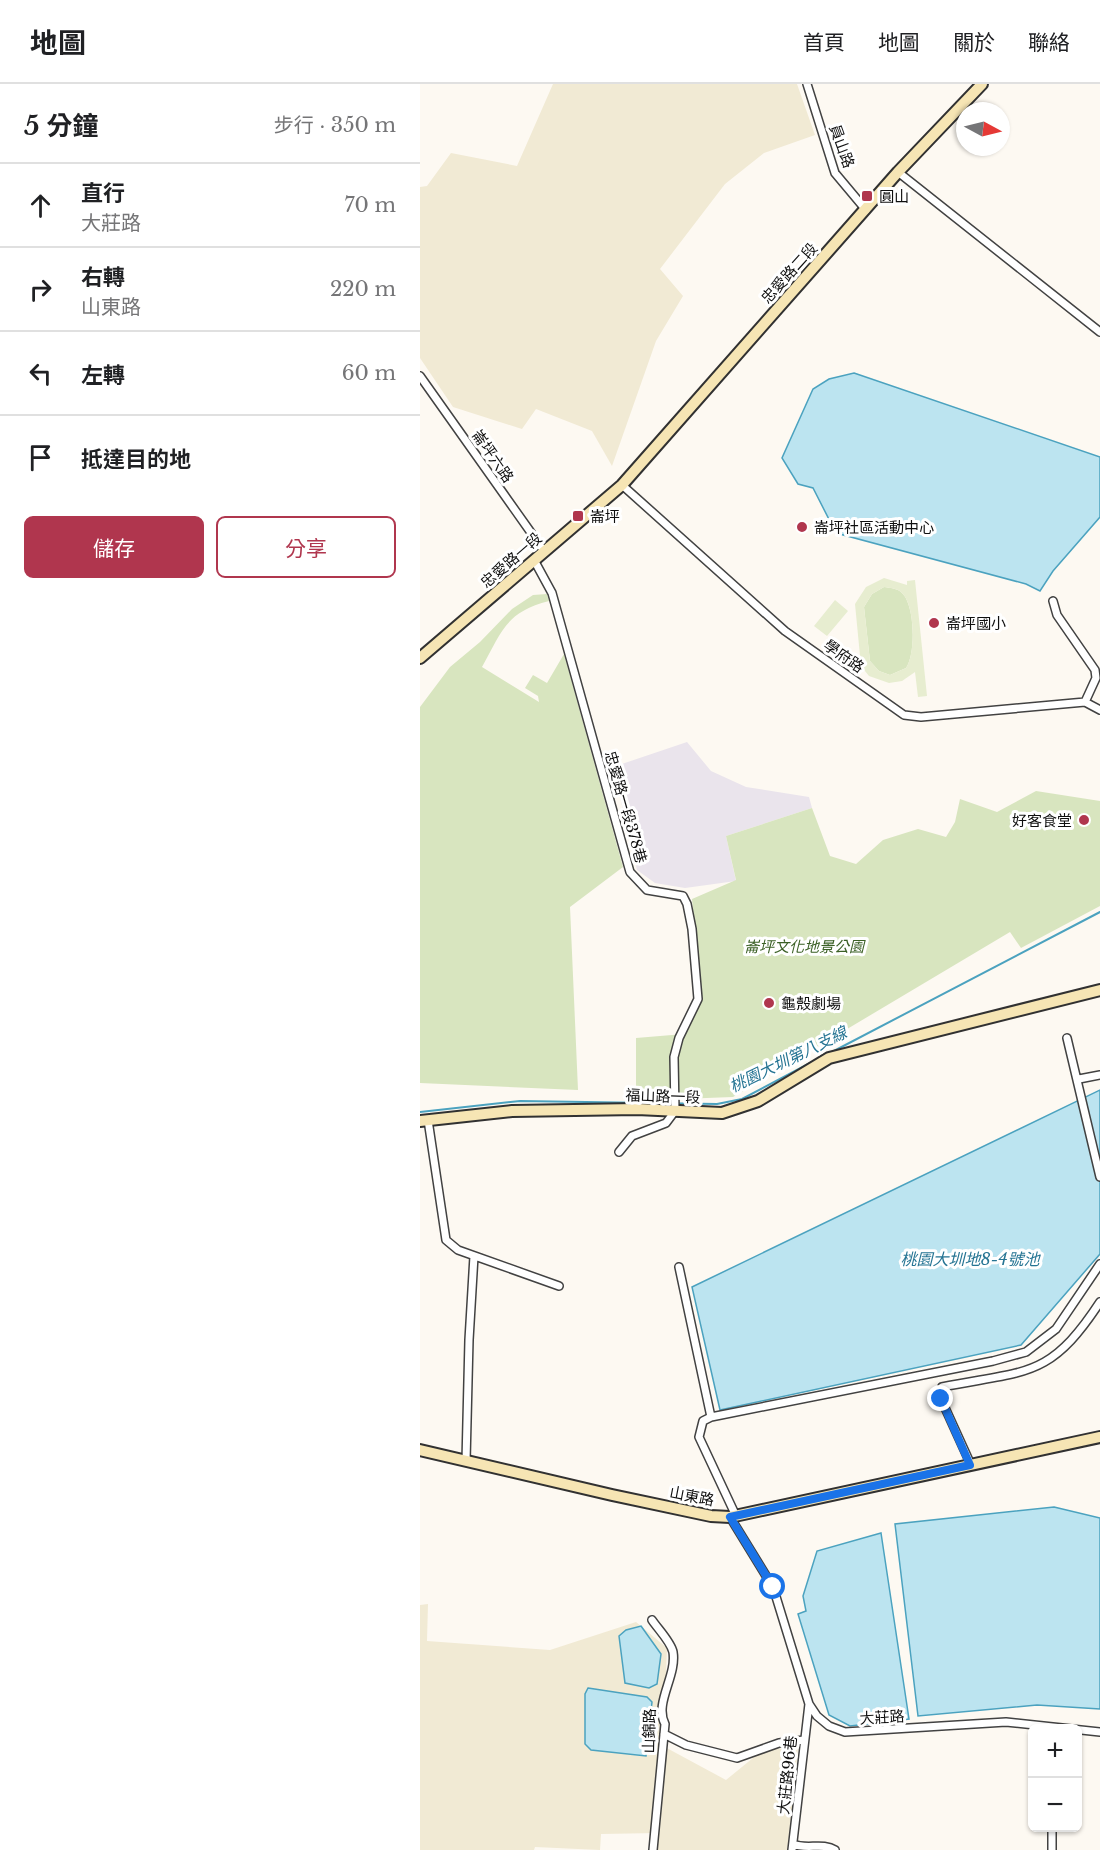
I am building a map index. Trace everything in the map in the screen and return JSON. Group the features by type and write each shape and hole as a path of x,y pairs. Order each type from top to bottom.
{"street":[{"name":"員山路","path":"807,84 835,173 866,210"},
{"name":"忠愛路二段","path":"622,485 898,172 982,84"},
{"path":"898,172 1100,332"},
{"name":"崙坪六路","path":"420,376 544,551"},
{"name":"忠愛路一段","path":"420,657 622,485"},
{"name":"學府路","path":"622,485 785,631 904,715 921,717 1085,702"},
{"name":"忠愛路一段378巷","path":"534,560 552,593 630,872 647,890 683,896 687,904 692,928 699,999 679,1038 674,1057 675,1106"},
{"path":"1053,601 1057,615 1095,670 1096,678 1085,702 1100,710"},
{"name":"福山路一段","path":"424,1121 512,1111 675,1106 722,1113 758,1101 830,1058 1100,990"},
{"path":"1067,1038 1079,1079 1100,1177"},
{"path":"1079,1079 1100,1075"},
{"path":"619,1152 632,1136 666,1123 675,1106"},
{"path":"424,1121 446,1240 458,1250 559,1286"},
{"path":"466,1461 474,1256"},
{"path":"679,1267 711,1417 993,1361 1026,1352 1056,1329 1100,1264"},
{"path":"970,1465 941,1399 942,1387 1020,1373 1049,1361 1082,1330 1100,1302"},
{"name":"大莊路","path":"711,1417 703,1421 699,1437 733,1517 773,1587 809,1704 817,1716 829,1726 858,1733 1006,1722 1028,1724"},
{"name":"山東路","path":"420,1450 711,1516 733,1517 1100,1437"},
{"name":"山錦路","path":"652,1620 673,1651 669,1691 661,1709 664,1734 653,1850"},
{"name":"大莊路96巷","path":"793,1847 809,1704"},
{"name":"大莊路","path":"1082,1730 1100,1732"},
{"path":"664,1734 686,1744 736,1758 779,1743 804,1740"},
{"path":"1052,1832 1052,1850"},
{"path":"793,1847 829,1846 835,1850"}],"shaded area":[{"path":"553,84 797,84 815,135 764,153 725,184 660,269 683,296 656,341 612,466 592,431 536,409 522,429 453,407 420,358 420,187 427,186 451,153 517,166"},
{"path":"687,742 711,771 746,787 809,797 812,808 726,836 736,881 685,888 655,883 637,870 613,767"},
{"path":"428,1604 427,1641 550,1650 636,1622 667,1648 663,1746 726,1780 764,1749 798,1748 788,1850 657,1850 658,1833 601,1834 600,1850 535,1847 534,1850 420,1850 420,1605"}],"green space":[{"path":"884,578 907,585 907,581 915,580 927,696 918,697 915,672 902,681 889,683 869,676 861,666 855,604 866,587","holes":["884,587 893,588 902,593 910,608 913,630 911,652 906,668 890,675 879,671 870,661 864,607 872,594"]},
{"path":"884,587 893,588 902,593 910,608 913,630 911,652 906,668 890,675 879,671 870,661 864,607 872,594"},
{"path":"547,594 549,601 514,617 501,633 482,667 539,702 538,696 525,688 533,675 547,683 564,654 623,867 570,907 578,1090 420,1083 420,707 450,667 480,642 512,609 533,595"},
{"path":"835,600 848,611 827,636 814,626"},
{"name":"崙坪文化地景公園","path":"1036,791 1100,801 1100,906 1021,948 1010,932 733,1097 680,1099 636,1092 636,1038 684,1034 702,1001 692,899 736,880 726,836 812,808 830,856 856,864 883,840 918,829 946,837 955,822 960,799 997,812"}],"water":[{"path":"854,373 1100,457 1100,517 1053,571 1040,591 1026,584 836,533 813,488 798,484 782,458 813,389 829,379"},
{"name":"桃園大圳地8-4號池","path":"1100,1090 1100,1254 1021,1345 720,1410 692,1287"},
{"path":"1054,1507 1100,1518 1100,1709 1037,1705 918,1716 895,1524"},
{"path":"881,1533 909,1719 850,1726 829,1715 798,1614 806,1611 803,1596 817,1551"},
{"path":"641,1626 661,1654 657,1684 649,1688 625,1683 619,1636 626,1630"},
{"path":"588,1688 647,1697 652,1702 646,1756 591,1750 585,1744 585,1694"}],"waterway":[{"name":"桃園大圳第八支線","path":"830,1053 1100,912"},
{"name":"桃園大圳第八支線","path":"420,1112 520,1101 717,1104 742,1099 812,1062"}],"place":[{"name":"圓山","path":"867,196"},
{"name":"崙坪","path":"578,516"},
{"name":"崙坪社區活動中心","path":"802,527"},
{"name":"崙坪國小","path":"934,623"},
{"name":"好客食堂","path":"1084,820"},
{"name":"龜殼劇場","path":"769,1003"}],"route":[{"path":"773,1587 730,1517 970,1465 941,1399"}]}
